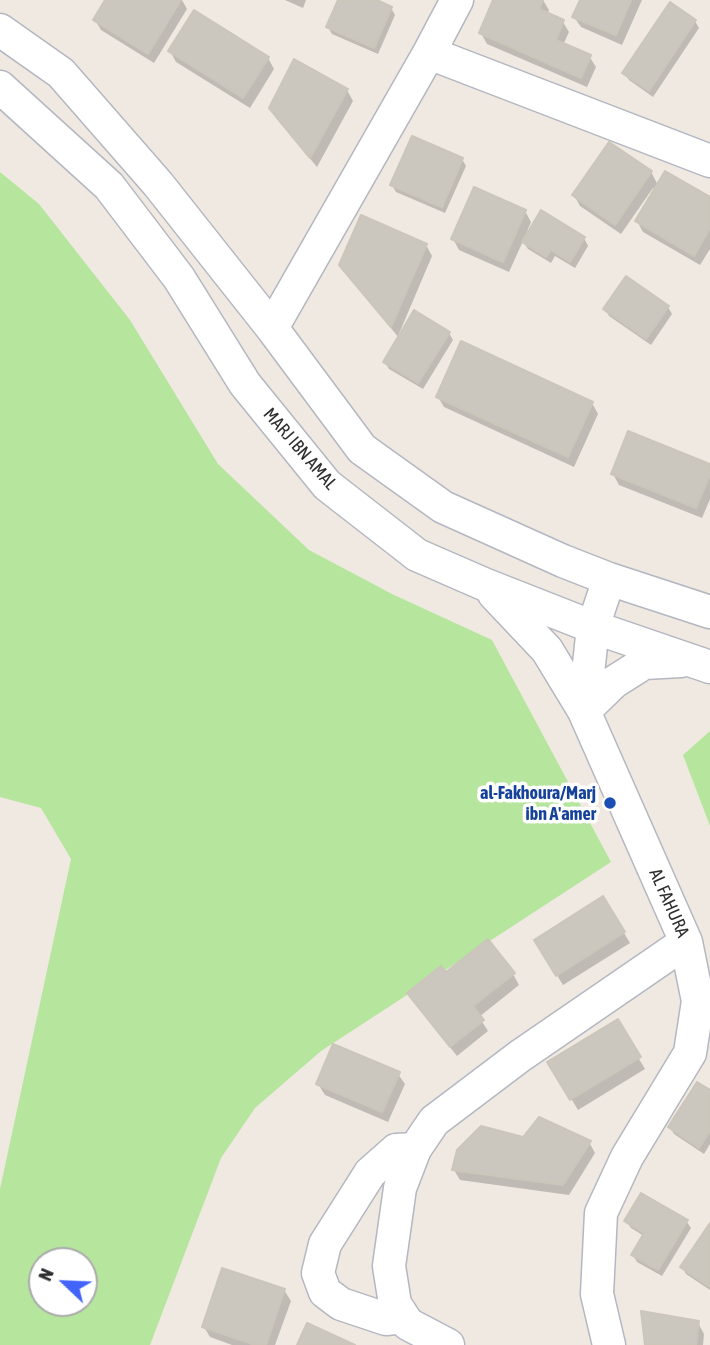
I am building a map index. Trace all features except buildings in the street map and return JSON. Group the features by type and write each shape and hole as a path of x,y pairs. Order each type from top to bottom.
{"street":[{"path":"272,328 457,0"},
{"path":"0,30 61,73 158,184 272,328 362,449 443,507 562,561 710,612"},
{"path":"429,53 710,161"},
{"name":"MARJ IBN AMAL","path":"0,88 109,186 179,278 245,384 327,485 417,555 593,627 700,663"},
{"name":"AL FAHURA","path":"609,579 593,627 584,711 686,942 698,1001 700,1059 627,1157 601,1213 597,1294 609,1345"},
{"path":"486,585 547,650 584,711 614,682 644,663 700,663"},
{"path":"448,1345 408,1324 395,1304 389,1266 400,1188 415,1149 434,1121 520,1056 686,942"},
{"path":"403,1317 386,1319 341,1304 325,1292 318,1273 325,1244 370,1173 396,1150 415,1149"}],"green space":[{"path":"0,172 39,204 130,320 218,464 309,550 392,594 492,640 611,862 321,1051 255,1108 221,1158 150,1345 0,1345 0,1189 71,859 41,808 0,797"},
{"path":"710,731 710,826 683,755"}],"place":[{"name":"al-Fakhoura/Marj ibn A'amer","path":"610,803"}]}
